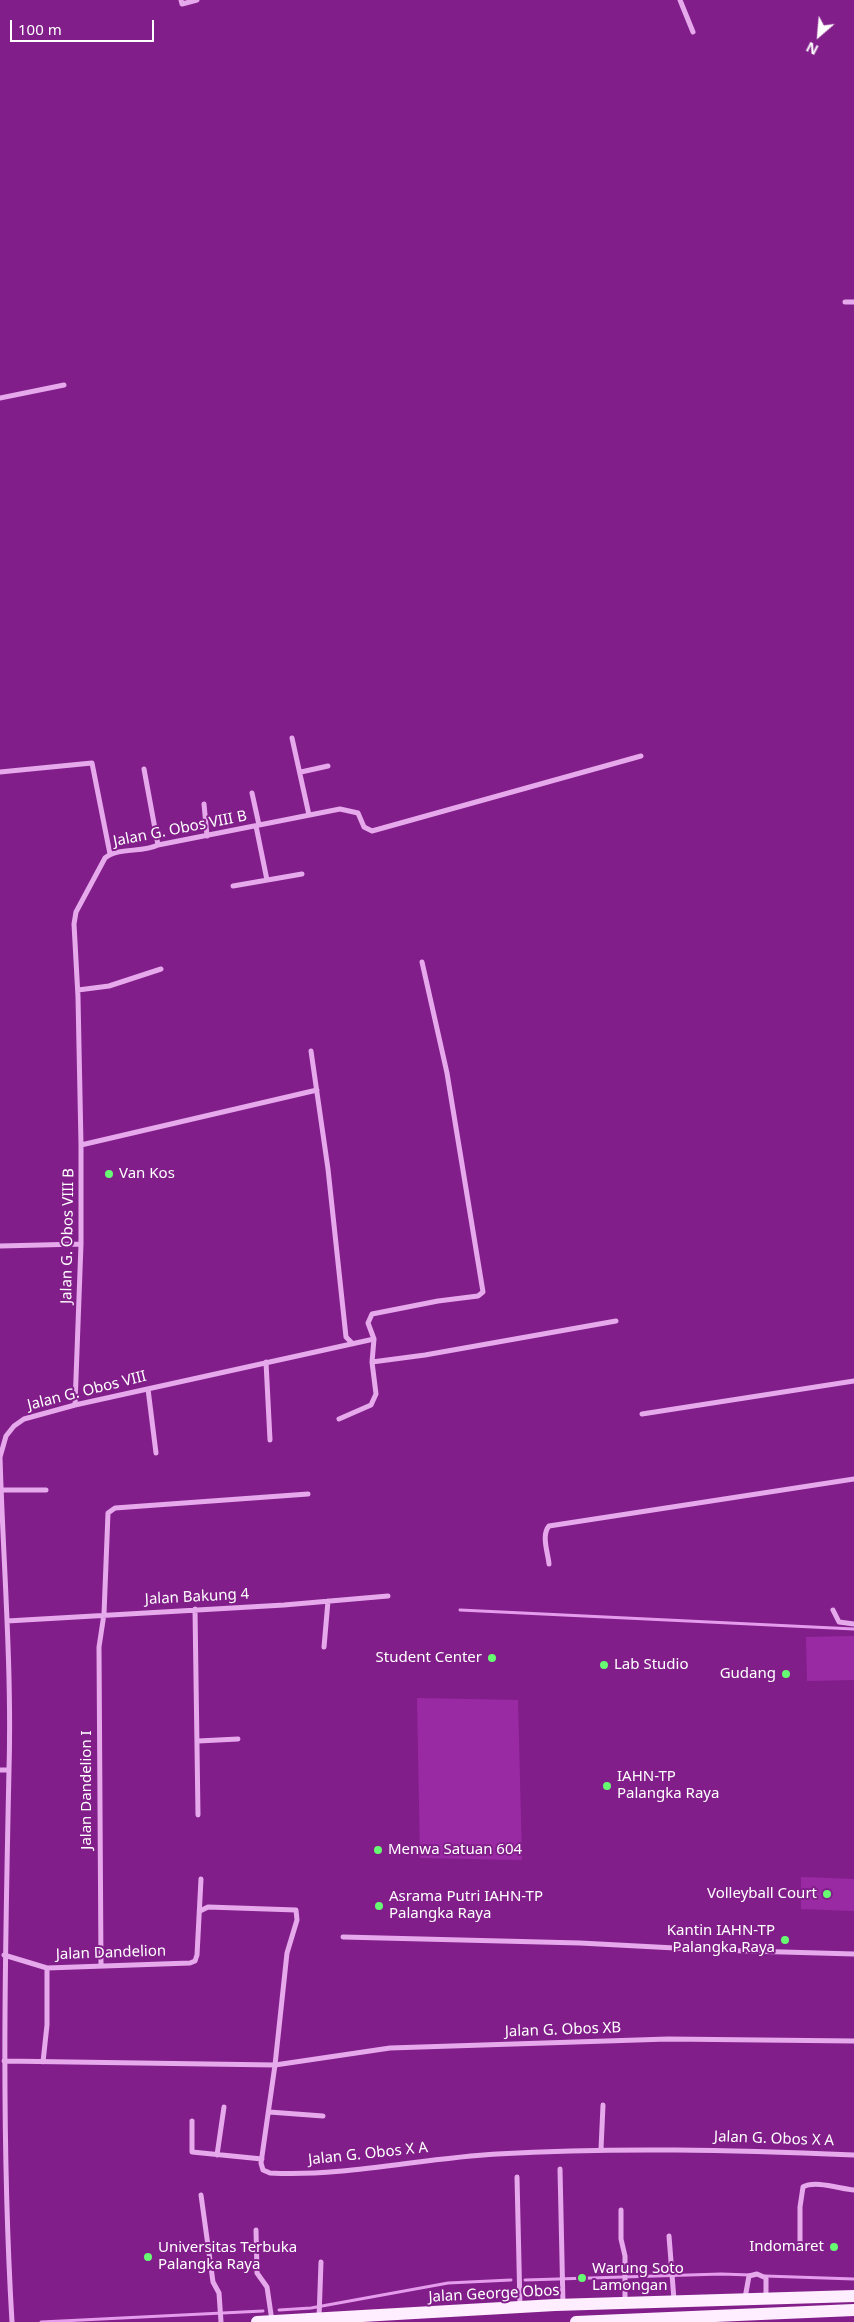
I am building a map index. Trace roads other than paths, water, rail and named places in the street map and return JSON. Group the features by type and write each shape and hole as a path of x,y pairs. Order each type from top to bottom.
{"main road":[{"name":"Jalan George Obos","path":"257,2322 625,2303 854,2296"},
{"path":"576,2322 854,2310"}],"street":[{"path":"182,2 197,0"},
{"path":"680,0 693,32"},
{"path":"845,302 854,302"},
{"path":"0,398 64,385"},
{"path":"292,738 302,772 309,815"},
{"name":"Jalan G. Obos VIII B","path":"76,1405 81,1244 81,1145 78,990 74,924 76,912 100,865 110,854 145,850 340,809 358,813 364,827 372,831 641,756"},
{"path":"0,772 92,763 110,854"},
{"path":"302,772 328,766"},
{"path":"144,769 158,846"},
{"path":"252,793 267,880"},
{"path":"204,804 208,836"},
{"path":"233,886 302,874"},
{"path":"339,1419 371,1405 376,1394 372,1362 374,1339 368,1323 369,1316 374,1312 438,1300 478,1296 481,1295 484,1288 447,1073 422,962"},
{"path":"78,990 109,986 161,970"},
{"path":"311,1051 346,1337 352,1344"},
{"path":"81,1145 317,1090"},
{"path":"0,1246 81,1244"},
{"path":"372,1362 434,1354 616,1321"},
{"name":"Jalan G. Obos VIII","path":"12,2322 3,2192 2,2078 4,2060 4,1955 9,1770 7,1613 1,1490 1,1450 6,1436 14,1426 24,1419 76,1405 374,1339"},
{"path":"266,1362 270,1440"},
{"path":"642,1414 854,1381"},
{"path":"148,1389 156,1453"},
{"path":"549,1564 546,1530 549,1526 854,1479"},
{"path":"1,1490 46,1490"},
{"name":"Jalan Dandelion I","path":"100,1966 99,1647 104,1614 107,1517 112,1508 308,1494"},
{"name":"Jalan Bakung 4","path":"7,1621 388,1596"},
{"path":"324,1647 328,1601"},
{"path":"195,1609 198,1815"},
{"path":"833,1610 839,1622 854,1624"},
{"path":"0,1613 7,1613"},
{"path":"198,1744 238,1739"},
{"path":"0,1770 9,1770"},
{"path":"200,1911 202,1879"},
{"path":"192,2121 192,2152 262,2159 285,1984 287,1953 297,1920 296,1910 208,1906 200,1911"},
{"name":"Jalan Dandelion","path":"4,1955 47,1968 190,1963 195,1961 197,1955 200,1911"},
{"path":"343,1937 580,1943 713,1950 854,1954"},
{"path":"42,2062 47,2025 47,1968"},
{"name":"Jalan G. Obos XB","path":"275,2065 390,2048 668,2039 854,2041"},
{"path":"4,2060 275,2065"},
{"path":"601,2149 603,2104"},
{"path":"217,2155 224,2107"},
{"path":"269,2112 323,2116"},
{"name":"Jalan G. Obos X A","path":"262,2159 262,2168 266,2172 285,2174 496,2154 601,2149 694,2148 854,2155"},
{"path":"560,2169 563,2306"},
{"path":"517,2177 520,2308"},
{"path":"800,2249 800,2207 803,2187 806,2185 824,2186 854,2190"},
{"path":"202,2195 213,2282 219,2293 222,2322"},
{"path":"621,2210 621,2239 626,2256 625,2303"},
{"path":"256,2230 256,2273 267,2287 272,2321"},
{"path":"669,2236 674,2301"},
{"path":"319,2319 320,2262"},
{"path":"744,2300 747,2281 751,2274 762,2275 766,2278 766,2299"}],"waterway":[{"path":"460,1610 854,1629"},
{"path":"525,2280 721,2274 751,2275"},
{"path":"765,2276 854,2279"},
{"path":"279,2310 311,2308 448,2283 511,2280"},
{"path":"41,2322 263,2311"}],"place":[{"name":"Van Kos","path":"109,1174"},
{"name":"Student Center","path":"492,1658"},
{"name":"Lab Studio","path":"604,1665"},
{"name":"Gudang","path":"786,1674"},
{"name":"IAHN-TP Palangka Raya","path":"607,1786"},
{"name":"Menwa Satuan 604","path":"378,1850"},
{"name":"Volleyball Court","path":"827,1894"},
{"name":"Asrama Putri IAHN-TP Palangka Raya","path":"379,1906"},
{"name":"Kantin IAHN-TP Palangka Raya","path":"785,1940"},
{"name":"Indomaret","path":"834,2247"},
{"name":"Universitas Terbuka Palangka Raya","path":"148,2257"},
{"name":"Warung Soto Lamongan","path":"582,2278"}]}
